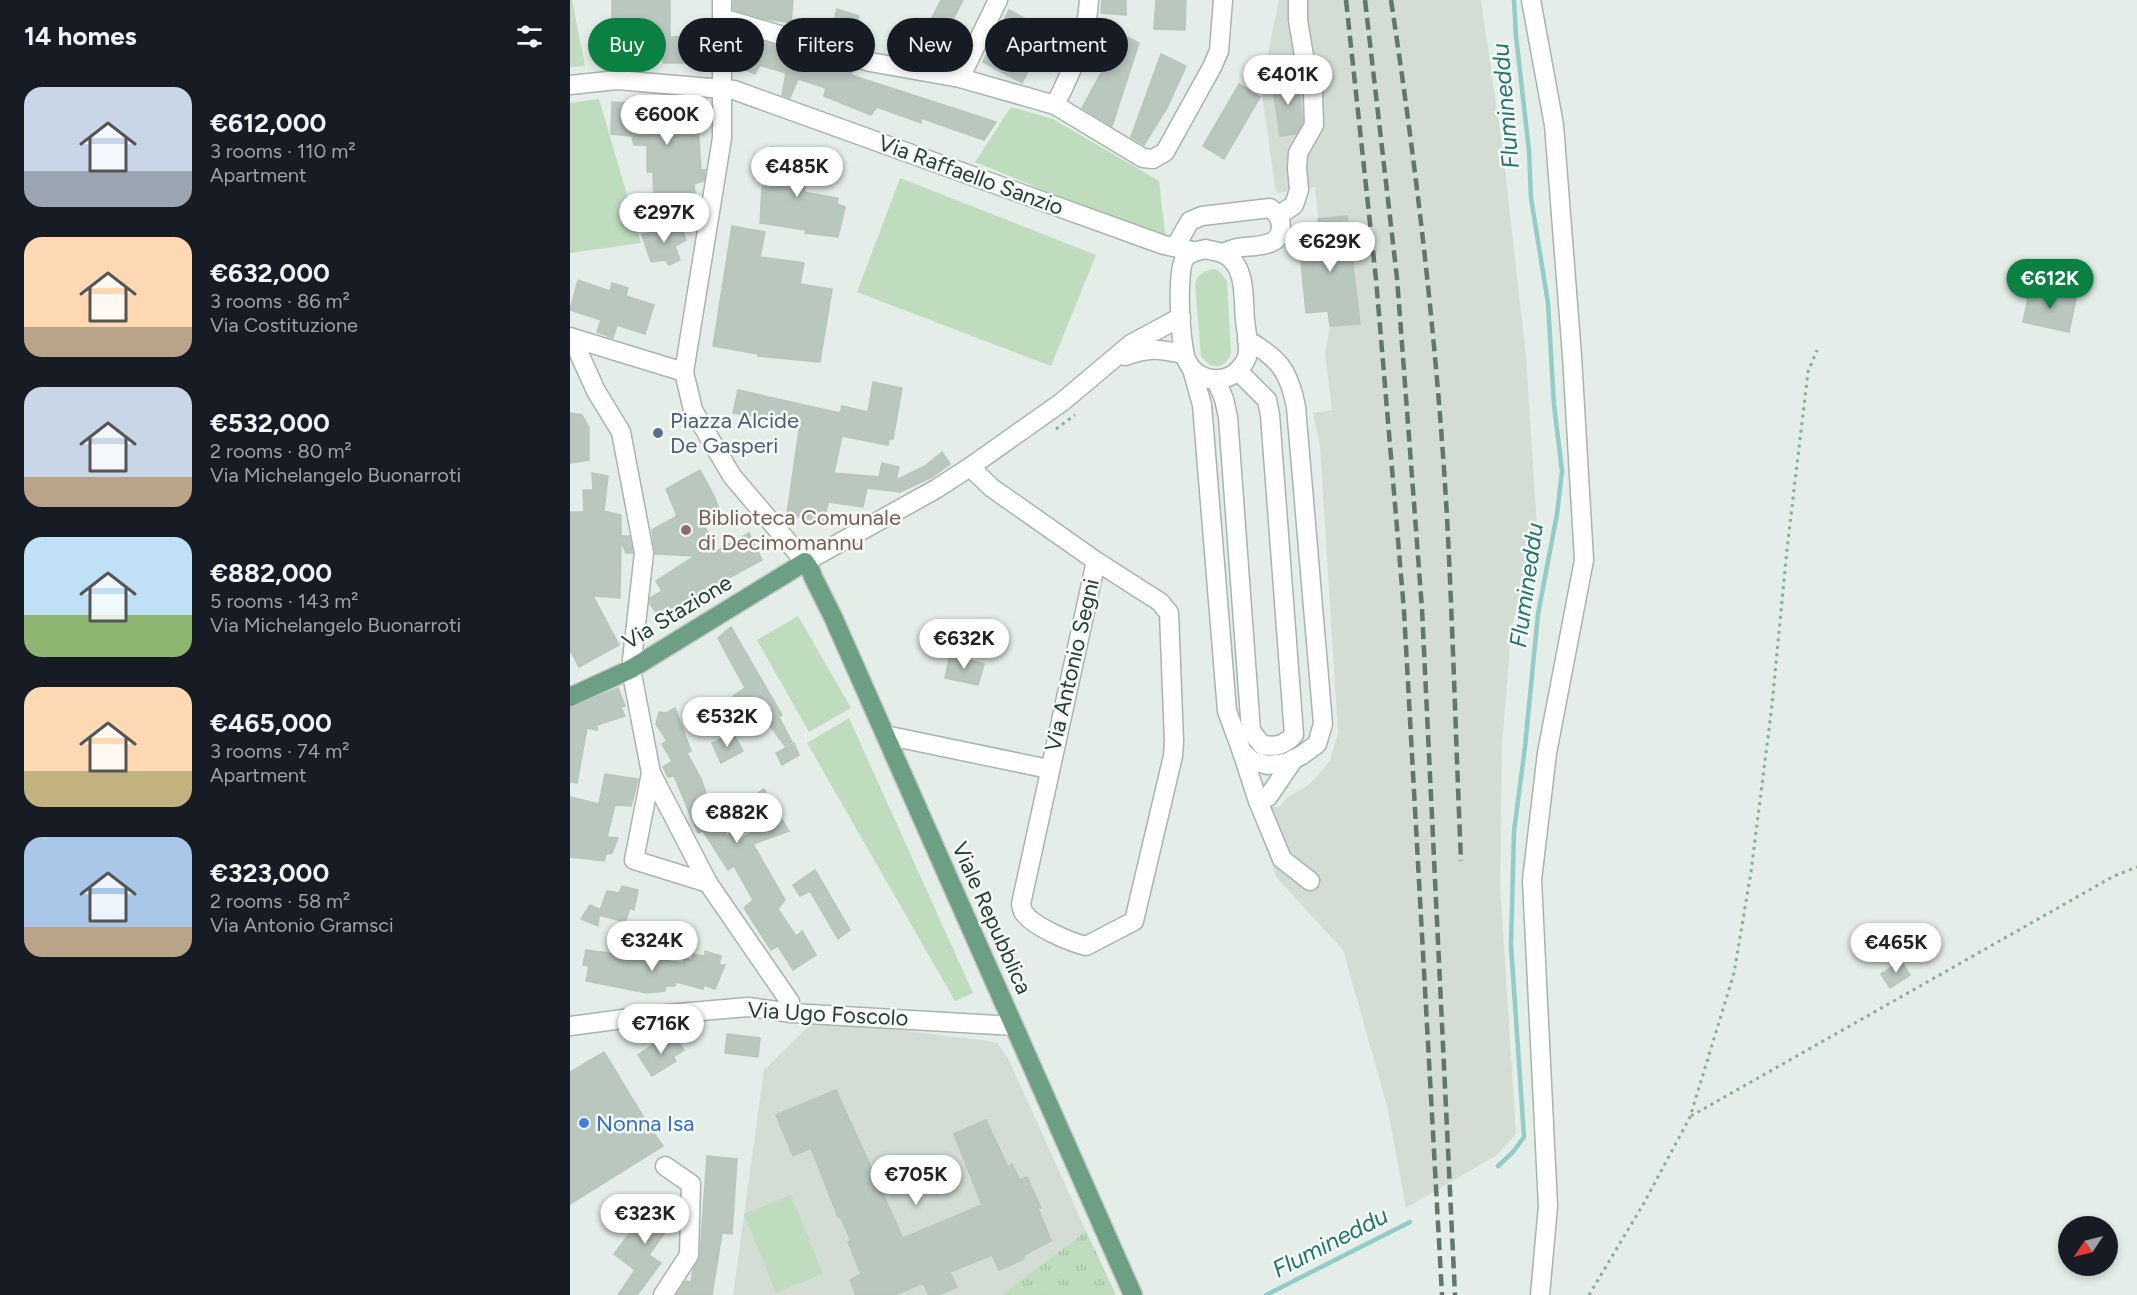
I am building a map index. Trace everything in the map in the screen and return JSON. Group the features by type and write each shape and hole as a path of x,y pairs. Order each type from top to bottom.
{"main road":[{"name":"Via Stazione","path":"570,697 631,669 805,562"},
{"name":"Viale Repubblica","path":"805,562 885,735 1133,1295"}],"street":[{"path":"960,78 998,0"},
{"path":"1055,105 1074,66 1088,17 1089,0"},
{"path":"1181,317 1137,339 1062,402 970,467 936,489 805,562 732,476 693,410 684,372 722,138 723,9 870,62 960,78 1055,105 1143,158 1153,159 1165,152 1219,51 1223,0"},
{"path":"1175,248 1191,221 1202,216 1270,208 1278,216 1294,205 1299,189 1298,153 1314,125 1313,93 1298,20 1298,0"},
{"path":"1531,0 1554,125 1572,356 1584,560 1547,753 1532,880 1548,1206 1540,1295"},
{"name":"Via Raffaello Sanzio","path":"570,85 617,80 734,90 1164,245 1194,252 1206,249 1223,253 1235,248 1269,244 1277,238 1281,231 1278,216"},
{"path":"1194,252 1181,266 1179,289 1181,317 1188,362 1202,405 1227,711 1258,801 1282,859 1310,881"},
{"path":"1216,380 1228,417 1251,731 1262,744 1275,747 1285,744 1294,735 1270,415 1267,400 1244,356 1242,277 1233,262 1223,253"},
{"path":"574,339 684,372"},
{"path":"574,339 596,392 621,432 644,553 631,669 651,773 708,883 790,1002 792,1013"},
{"path":"1112,360 1144,349 1160,349 1188,362 1202,377 1216,380 1229,377 1244,356"},
{"path":"1242,752 1252,761 1268,765 1286,763 1317,744 1323,724 1296,407 1292,386 1272,370 1244,356"},
{"path":"970,467 992,488 1096,561"},
{"name":"Via Antonio Segni","path":"1096,561 1160,602 1169,613 1174,741 1134,921 1086,946 1040,926 1025,914 1021,904 1049,769 1096,561"},
{"path":"885,735 1049,769"},
{"path":"1258,801 1268,797 1294,759"},
{"path":"651,773 634,860 708,883"},
{"name":"Via Ugo Foscolo","path":"570,1026 645,1016 748,1007 792,1013 1014,1026"},
{"path":"663,1295 689,1255 691,1184 665,1166"}],"path":[{"path":"1589,1295 1644,1203 1690,1117 1734,973 1749,884 1772,705 1808,372 1817,350"},
{"path":"1051,432 1079,411"},
{"path":"1690,1117 2114,876 2137,867"}],"shaded area":[{"path":"1279,0 1481,0 1503,152 1526,357 1537,528 1511,631 1502,745 1500,884 1516,1134 1497,1155 1406,1208 1387,1105 1343,950 1277,878 1251,807 1279,807 1288,797 1311,783 1330,761 1338,733 1320,446 1313,413 1332,410 1325,354 1330,326 1328,311 1306,313 1299,241 1320,239 1315,187 1276,193 1261,87"},
{"path":"815,1020 997,1043 1008,1058 1086,1231 1001,1295 733,1295 764,1070"}],"green space":[{"path":"570,0 572,0 585,66 570,67"},
{"path":"599,99 641,243 570,253 570,103"},
{"path":"1011,107 1053,119 1159,181 1166,240 975,162"},
{"path":"900,178 1096,255 1051,366 857,292"},
{"path":"1214,269 1219,271 1227,281 1231,353 1225,363 1217,366 1209,364 1201,356 1195,284 1197,278 1202,274"},
{"path":"798,616 851,708 809,732 757,640"},
{"path":"849,718 973,993 955,1001 807,743"},
{"path":"791,1195 823,1274 776,1293 744,1214"},
{"path":"1086,1231 1116,1295 1001,1295"}],"building":[{"path":"612,0 670,0 670,37 678,37 678,63 666,63 666,18 612,18"},
{"path":"734,0 793,0 791,18 776,18 776,21 733,9"},
{"path":"941,0 963,0 954,18 932,18"},
{"path":"1102,0 1126,0 1126,15 1101,13"},
{"path":"1156,0 1186,0 1185,30 1154,29"},
{"path":"837,9 859,16 858,18 835,18"},
{"path":"1009,10 1024,18 1005,18"},
{"path":"1128,38 1139,43 1112,126 1082,108 1101,73 1128,72"},
{"path":"764,43 776,46 776,70 764,66"},
{"path":"1161,54 1186,66 1167,108 1144,145 1131,137"},
{"path":"783,72 852,72 851,75 996,122 984,140 921,118 921,123 877,107 871,115 824,96 826,88 798,79 790,98 782,95 786,73"},
{"path":"1002,72 1028,72 1022,83"},
{"path":"1297,78 1303,122 1296,134 1280,136 1272,82"},
{"path":"1239,84 1260,97 1224,159 1203,146"},
{"path":"686,100 707,100 706,127 698,127 701,170 705,170 704,181 694,184 696,206 654,207 653,172 647,172 647,145 634,145 632,136 611,134 612,102 634,103 634,105 686,106"},
{"path":"772,147 812,157 804,192 838,198 837,204 845,207 838,237 805,233 806,230 760,223 762,187 767,186"},
{"path":"1347,216 1360,324 1330,326 1328,311 1306,313 1299,241 1320,239 1318,219"},
{"path":"680,224 686,240 675,246 680,260 669,265 665,260 651,262 642,235"},
{"path":"732,226 765,232 760,257 804,263 800,284 832,289 820,362 758,356 758,354 713,346"},
{"path":"578,280 610,291 612,283 628,288 626,296 654,305 645,334 617,325 613,338 597,332 601,320 570,310"},
{"path":"2030,289 2076,299 2069,332 2023,322"},
{"path":"873,382 902,388 893,439 889,439 888,445 842,436 834,473 879,477 882,463 899,467 896,480 925,466 942,452 950,464 932,477 900,492 867,488 863,507 828,502 824,523 787,514 800,423 733,413 738,390 840,413 842,406 868,412"},
{"path":"570,413 582,415 589,428 589,460 570,463"},
{"name":"Biblioteca Comunale di Decimomannu","path":"700,470 722,517 705,527 717,551 749,533 762,560 659,616 650,604 650,598 662,591 656,581 695,556 655,554 652,530 677,516 666,489"},
{"path":"592,473 608,476 604,511 621,515 621,536 629,536 633,553 626,553 621,541 620,598 593,596 619,645 579,667 570,650 570,512 584,512 583,490 593,490"},
{"path":"731,627 782,715 779,717 792,742 785,746 768,723 753,733 733,696 745,688 718,638"},
{"path":"950,655 984,664 978,685 945,678"},
{"path":"618,688 625,706 621,707 625,716 597,725 597,730 587,728 577,783 570,782 570,708"},
{"path":"675,708 691,751 687,753 701,779 711,807 727,836 731,833 735,843 759,828 744,803 764,789 789,831 753,844 785,900 778,909 796,936 802,931 816,955 793,970 778,946 771,950 744,908 753,900 734,866 728,870 703,831 698,833 674,776 668,777 663,767 672,761 662,744 667,741 656,724 659,712 666,713"},
{"path":"733,733 743,751 721,763 712,743"},
{"path":"794,743 799,755 782,765 776,753"},
{"path":"605,774 638,779 631,806 615,805 607,837 618,838 612,853 606,854 604,861 570,857 570,797 599,804"},
{"path":"815,870 850,930 838,939 810,891 800,896 793,885"},
{"path":"622,886 638,890 634,910 630,908 625,922 599,915 598,926 581,919 590,905 599,909 599,913 607,891 619,893"},
{"path":"586,950 683,963 684,957 692,960 693,954 705,956 705,951 721,956 719,965 725,965 715,989 704,985 703,989 676,982 675,986 666,986 665,991 647,993 586,981 589,966 583,965"},
{"path":"1901,961 1910,975 1890,988 1881,974"},
{"path":"727,1034 760,1038 758,1057 725,1053"},
{"path":"675,1037 684,1050 673,1057 676,1061 652,1076 638,1055 661,1039 667,1043"},
{"path":"604,1052 663,1146 570,1204 570,1072"},
{"path":"836,1090 903,1238 982,1205 954,1134 986,1120 1008,1167 1012,1164 1020,1180 1027,1177 1041,1208 1038,1208 1051,1241 1024,1255 1024,1259 999,1270 992,1255 950,1272 957,1287 938,1295 929,1295 923,1283 895,1295 856,1295 850,1280 861,1274 848,1242 851,1241 841,1218 838,1217 811,1148 793,1156 776,1115"},
{"path":"707,1156 737,1159 732,1234 722,1233 712,1295 676,1295 686,1281 691,1282 693,1270 700,1256"},
{"path":"658,1195 678,1210 663,1229 666,1231 649,1255 661,1263 637,1295 618,1295 635,1270 614,1254"}],"waterway":[{"name":"Flumineddu","path":"1498,1166 1513,1152 1524,1137 1511,945 1514,831 1538,614 1557,514 1562,471 1554,405 1548,303 1531,198 1529,151 1514,0"},
{"name":"Flumineddu","path":"1266,1295 1410,1222"}],"railway":[{"path":"1346,0 1376,279 1404,611 1442,1295"},
{"path":"1365,0 1397,278 1422,609 1455,1295"},
{"path":"1391,0 1418,194 1438,387 1447,517 1461,861"}],"place":[{"name":"Piazza Alcide De Gasperi","path":"658,433"},
{"name":"Biblioteca Comunale di Decimomannu","path":"686,530"},
{"name":"Nonna Isa","path":"584,1123"}]}
